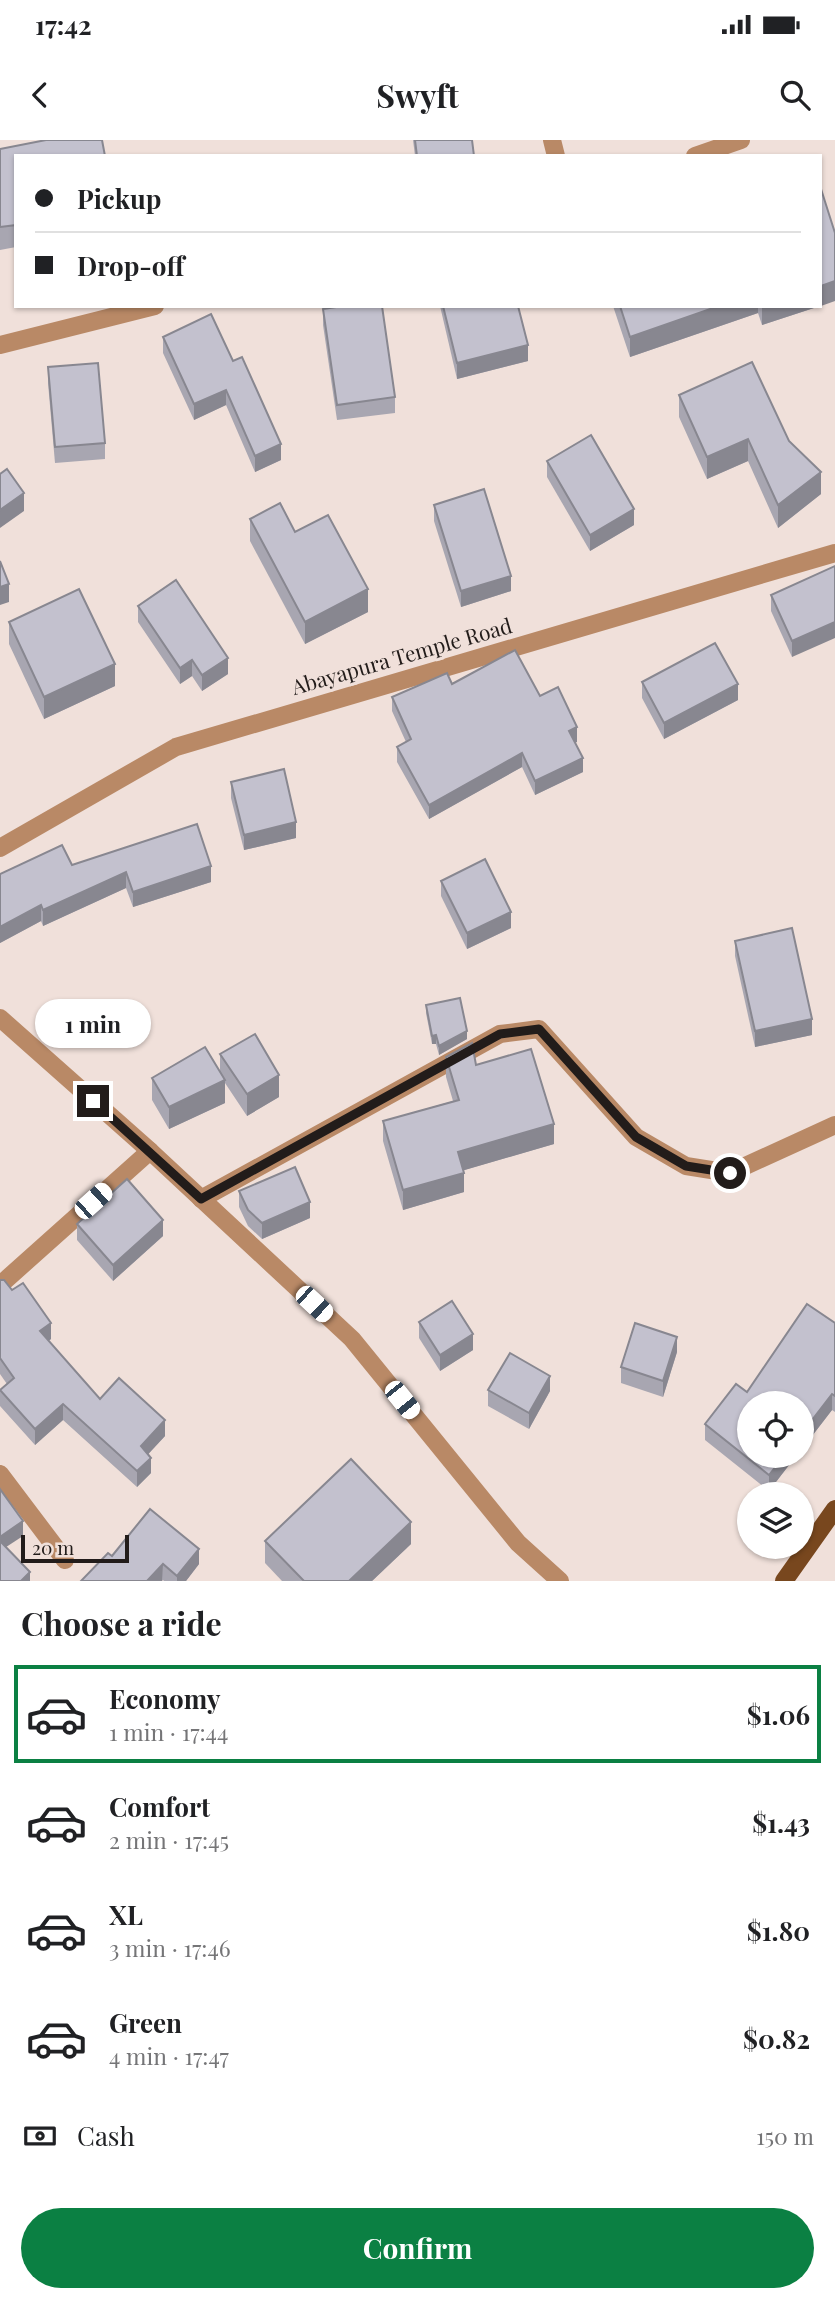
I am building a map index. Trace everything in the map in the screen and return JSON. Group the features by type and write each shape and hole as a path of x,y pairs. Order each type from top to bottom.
{"main road":[{"path":"784,1581 835,1509"}],"street":[{"path":"701,154 741,140"},
{"path":"0,345 147,308"},
{"name":"Abayapura Temple Road","path":"0,848 176,747 835,553"},
{"path":"0,1018 149,1151 352,1339 518,1543 560,1581"},
{"path":"201,1199 500,1034 539,1029 636,1137 686,1166 730,1173 835,1125"},
{"path":"0,1285 149,1151"},
{"path":"0,1474 65,1560"}],"building":[{"path":"46,140 102,140 105,154 14,154 14,225 0,227 0,149"},
{"path":"415,140 472,140 474,154 417,154"},
{"path":"822,192 835,233 835,281 822,286"},
{"path":"382,308 395,397 337,405 323,309"},
{"path":"443,308 519,308 528,345 457,363"},
{"path":"621,308 713,308 630,337"},
{"path":"211,314 233,361 242,357 281,444 255,456 226,390 194,404 163,337"},
{"path":"752,362 789,441 821,472 778,505 748,439 707,457 679,395"},
{"path":"98,363 105,443 55,447 48,367"},
{"path":"591,435 634,509 590,535 547,461"},
{"path":"7,469 24,493 0,510 0,474"},
{"path":"484,489 511,576 461,591 434,505"},
{"path":"280,503 295,532 328,515 368,589 305,622 250,519"},
{"path":"0,561 9,584 0,587"},
{"path":"835,566 835,622 792,641 771,595"},
{"path":"176,580 228,658 202,675 192,660 180,668 138,606"},
{"path":"79,589 115,664 44,697 9,622"},
{"path":"715,643 738,684 664,723 642,682"},
{"path":"515,650 540,696 558,687 577,727 569,731 583,758 535,781 522,753 429,805 397,747 411,739 392,697 447,673 452,684"},
{"path":"284,769 296,822 244,835 231,782"},
{"path":"197,824 211,866 133,892 126,872 43,910 41,905 0,927 0,874 62,845 72,865"},
{"path":"485,859 511,912 467,933 441,881"},
{"path":"792,928 812,1019 755,1031 735,941"},
{"path":"460,998 467,1031 439,1046 436,1035 432,1036 426,1005"},
{"path":"255,1034 279,1075 247,1094 220,1054"},
{"path":"472,1043 476,1065 531,1049 554,1124 458,1152 464,1173 403,1190 383,1121 459,1100 446,1057"},
{"path":"205,1047 225,1080 169,1107 152,1078"},
{"path":"295,1167 310,1202 262,1223 248,1210 239,1191"},
{"path":"127,1179 163,1220 113,1265 77,1224"},
{"path":"0,1280 4,1280 12,1290 23,1283 51,1323 40,1331 100,1399 119,1378 165,1420 141,1446 151,1458 137,1471 63,1404 35,1429 0,1390 14,1378 0,1358"},
{"path":"452,1301 473,1334 440,1355 419,1322"},
{"path":"807,1304 835,1323 835,1396 832,1394 814,1417 814,1391 748,1391"},
{"path":"635,1323 677,1337 663,1381 621,1367"},
{"path":"510,1353 550,1376 529,1413 488,1390"},
{"path":"736,1384 746,1391 737,1391 737,1450 705,1424"},
{"path":"351,1459 411,1522 349,1581 304,1581 265,1541"},
{"path":"760,1468 775,1468 769,1475"},
{"path":"0,1489 23,1521 0,1537"},
{"path":"150,1509 199,1549 177,1576 163,1564 147,1581 81,1581 108,1553 112,1556"},
{"path":"0,1541 30,1572 21,1581 0,1581"}],"route":[{"path":"93,1101 201,1199 500,1034 539,1029 636,1137 686,1166 730,1173"}]}
